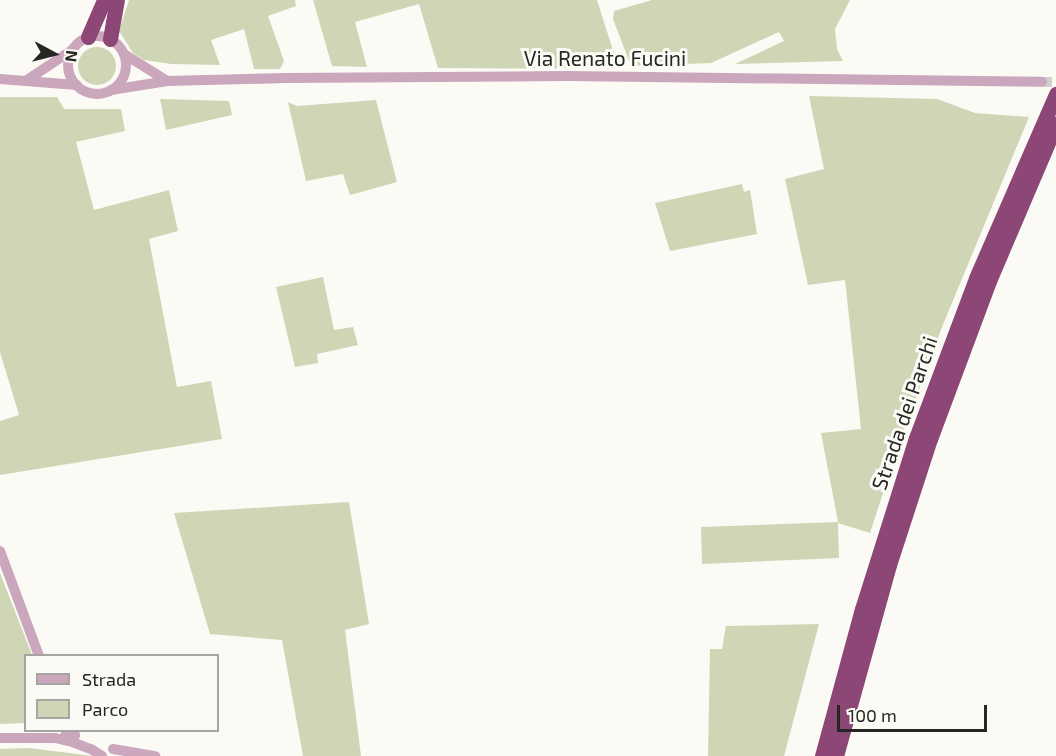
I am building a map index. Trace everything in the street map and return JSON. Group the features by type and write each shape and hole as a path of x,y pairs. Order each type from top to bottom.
{"highway":[{"path":"88,37 104,0"},
{"path":"111,39 117,0"},
{"name":"Strada dei Parchi","path":"836,756 888,565 930,440 1050,123 1056,94"},
{"name":"Strada dei Parchi","path":"822,756 865,598 916,438 976,278 1050,123"}],"street":[{"path":"27,80 73,50 88,37 111,39 124,54 167,81"},
{"path":"73,50 68,68 77,85"},
{"path":"0,79 77,85 93,93 111,90 117,85 125,71 124,54"},
{"name":"Via Renato Fucini","path":"111,90 167,81 568,76 1042,82"},
{"path":"0,551 38,654"},
{"path":"0,738 68,735 111,754 134,753 155,756"}],"green space":[{"path":"129,0 295,0 296,6 268,16 284,61 280,69 254,69 244,29 211,40 220,65 171,64 144,60 133,53 119,31"},
{"path":"313,0 597,0 617,63 612,68 606,69 438,68 419,4 355,22 367,67 332,66"},
{"path":"652,0 850,0 835,29 837,49 843,61 735,64 784,41 779,32 711,63 631,66 613,19 614,11"},
{"path":"97,47 111,52 116,66 111,80 97,85 83,80 78,66 83,52"},
{"path":"809,96 937,99 975,113 1029,117 942,327 903,432 870,533 838,523 839,558 702,564 701,527 838,522 821,433 861,429 845,280 808,285 785,179 824,169"},
{"path":"0,97 57,97 64,109 121,109 125,131 76,142 94,210 169,190 178,231 149,239 177,387 211,381 222,439 0,475 0,421 19,415 0,352"},
{"path":"160,99 229,101 232,115 166,130"},
{"path":"376,100 397,182 350,195 343,174 306,181 288,102 297,106"},
{"path":"742,184 744,192 750,190 757,234 670,251 655,203"},
{"path":"323,277 334,330 353,327 358,345 317,354 318,363 295,367 276,287"},
{"path":"349,502 369,624 345,630 361,756 303,756 282,640 210,634 174,513"},
{"path":"0,573 32,654 24,654 24,723 0,724"},
{"path":"819,624 784,756 708,756 710,649 722,649 726,626"},
{"path":"29,748 93,756 0,756 0,749"}],"tunnel":[{"path":"1042,82 1056,82"}]}
